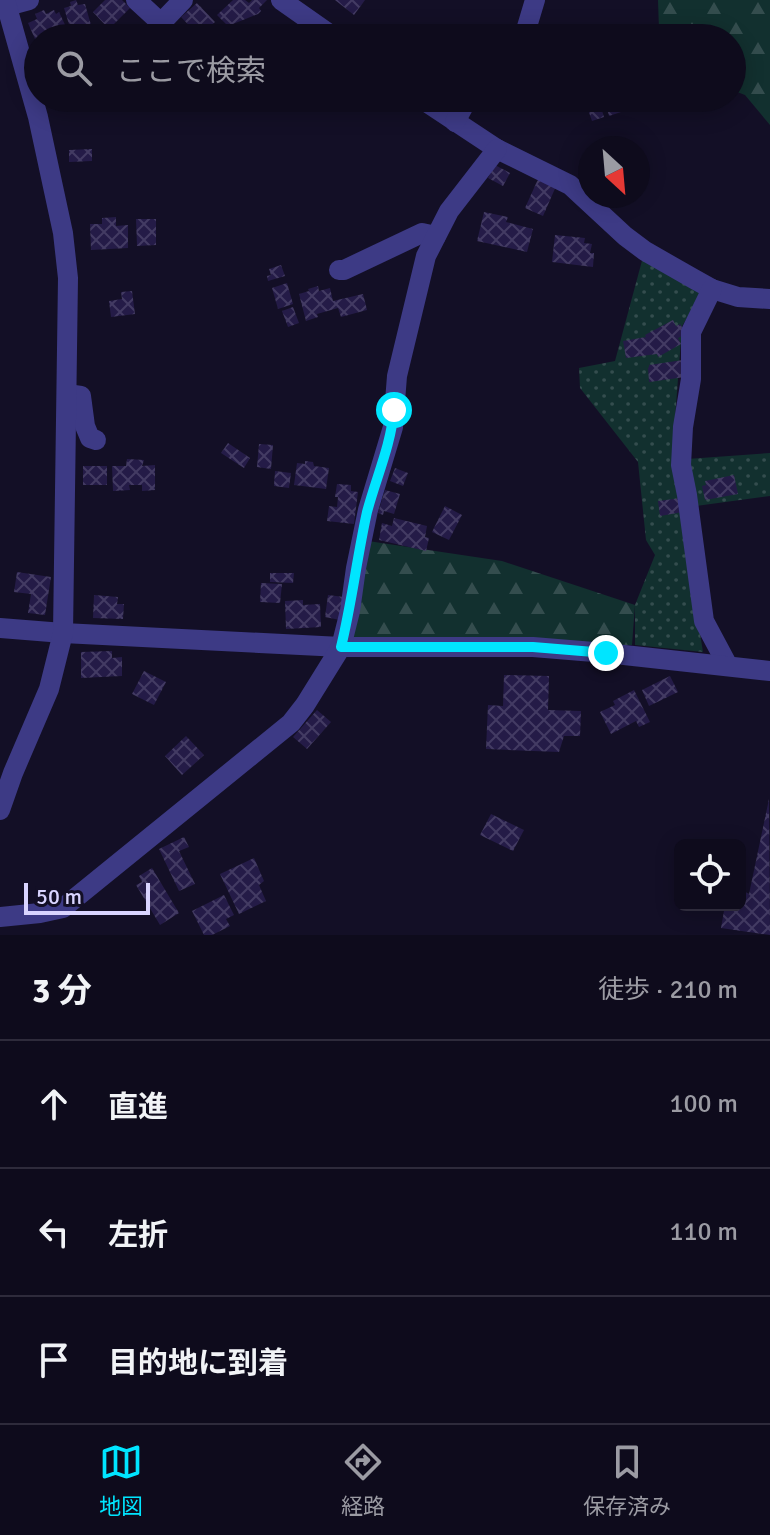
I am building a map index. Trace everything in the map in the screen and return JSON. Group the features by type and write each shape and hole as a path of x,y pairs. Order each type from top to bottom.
{"street":[{"path":"24,67 6,3 29,0"},
{"path":"136,0 161,23 183,0"},
{"path":"281,0 315,24"},
{"path":"528,24 535,0"},
{"path":"0,810 49,689 63,633 68,278 63,233 37,112"},
{"path":"440,112 497,149 570,185 635,244 712,289 738,297 770,299"},
{"path":"455,122 460,112"},
{"path":"0,917 63,908 291,723 305,705 341,647 368,510 393,427 397,376 426,256 449,211 497,149"},
{"path":"339,270 422,233 436,236"},
{"path":"712,289 691,332 691,379 683,427 681,465 704,621 728,666"},
{"path":"67,394 81,396 85,426 90,438 96,440"},
{"path":"0,628 341,647 533,647 770,671"}],"green space":[{"path":"658,0 770,0 770,125 746,96 746,24 659,24"},
{"path":"643,257 703,293 682,326 672,458 703,652 635,645 635,605 655,555 646,540 638,462 580,388 579,368 615,361"},
{"path":"770,453 770,496 696,506 687,459"},
{"path":"368,541 502,561 635,605 632,645 488,647 352,642"}],"building":[{"path":"76,0 78,5 85,4 91,24 69,24 64,8 71,6 70,2"},
{"path":"105,0 122,0 130,8 114,24 104,24 93,12"},
{"path":"233,0 249,3 252,0 267,0 259,8 261,11 258,14 233,24 226,24 217,15"},
{"path":"335,0 365,0 354,15"},
{"path":"197,3 215,22 188,24 181,17"},
{"path":"54,10 56,14 59,12 65,24 28,24 37,19 35,14"},
{"path":"589,112 602,112 604,117 592,121"},
{"path":"92,149 92,161 69,162 69,150"},
{"path":"495,165 510,173 503,186 488,178"},
{"path":"539,177 557,184 543,216 525,208"},
{"path":"484,212 508,217 506,222 533,229 527,252 477,241"},
{"path":"116,217 116,226 128,225 128,248 91,250 90,224 102,224 102,218"},
{"path":"136,219 156,219 156,245 137,246"},
{"path":"555,235 585,238 584,243 592,244 593,267 552,262"},
{"path":"281,265 285,276 268,281 267,276 271,275 269,269"},
{"path":"287,283 293,304 278,309 272,288"},
{"path":"318,286 319,291 330,288 333,301 363,294 367,310 341,317 338,308 306,321 299,294"},
{"path":"132,291 135,314 111,317 109,301 122,299 121,292"},
{"path":"293,307 299,323 288,327 282,311"},
{"path":"673,320 676,326 680,324 686,334 678,338 681,344 658,357 657,354 626,358 623,341 646,337"},
{"path":"683,360 685,377 649,382 649,365"},
{"path":"228,443 250,458 244,468 221,453"},
{"path":"259,444 273,445 271,469 257,467"},
{"path":"127,459 144,460 142,466 155,465 155,490 142,491 142,485 129,485 130,490 113,491 112,466 126,466"},
{"path":"305,461 329,468 326,489 294,485 297,463 305,464"},
{"path":"83,466 107,466 107,485 83,485"},
{"path":"395,468 408,473 403,486 390,481"},
{"path":"275,471 291,473 289,488 274,486"},
{"path":"734,475 738,494 705,500 702,486 706,485 705,481"},
{"path":"337,484 351,485 351,491 358,492 354,524 327,521 329,506 337,507"},
{"path":"385,490 400,494 394,514 378,513"},
{"path":"681,498 683,512 660,516 658,501"},
{"path":"445,506 462,515 449,540 432,532"},
{"path":"394,518 427,526 425,537 429,538 426,551 379,540 382,523 392,526"},
{"path":"17,572 51,577 45,615 28,613 31,594 14,592"},
{"path":"270,573 294,573 293,583 270,582"},
{"path":"261,583 282,584 280,603 260,602"},
{"path":"94,595 118,597 117,604 124,604 123,619 93,618"},
{"path":"328,595 344,597 340,620 325,617"},
{"path":"303,600 303,605 320,604 321,627 286,629 285,601"},
{"path":"112,651 112,658 122,657 122,676 81,678 81,652"},
{"path":"144,671 166,682 154,705 132,694"},
{"path":"504,675 549,676 548,710 581,711 580,736 564,736 559,752 486,749 488,705 503,706"},
{"path":"670,676 678,692 649,706 642,690"},
{"path":"634,690 650,722 639,727 636,721 611,734 600,712"},
{"path":"317,710 331,722 307,749 293,737"},
{"path":"186,736 204,755 182,775 165,756"},
{"path":"769,799 770,935 721,928 724,911 746,911 746,892 749,894"},
{"path":"491,814 524,830 513,851 480,835"},
{"path":"184,837 189,847 179,851 195,884 179,891 159,849"},
{"path":"254,858 264,881 259,885 266,901 239,914 220,874"},
{"path":"152,868 179,913 160,925 136,885 142,882 139,876"},
{"path":"224,895 234,915 226,919 230,926 212,935 204,935 192,911"}],"route":[{"path":"394,410 393,427 368,510 341,647 533,647 606,653"}]}
